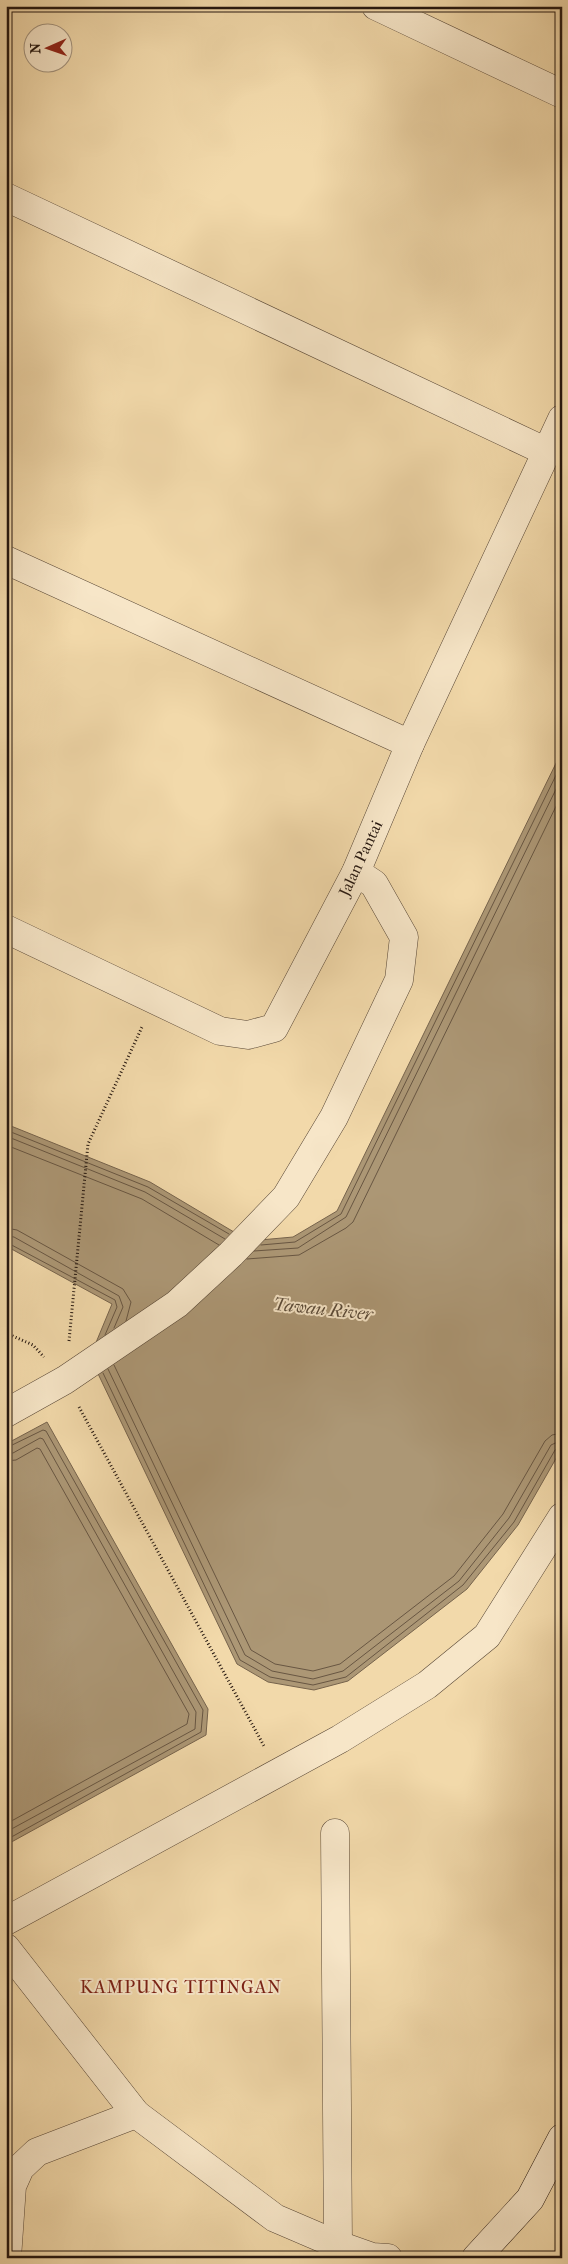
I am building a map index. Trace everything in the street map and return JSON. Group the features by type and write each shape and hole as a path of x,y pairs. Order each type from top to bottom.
{"street":[{"path":"376,6 562,94"},
{"path":"6,197 547,452"},
{"name":"Jalan Pantai","path":"6,929 220,1031 248,1035 274,1028 356,872 410,744 562,419"},
{"path":"6,560 410,744"},
{"path":"6,1413 65,1380 177,1304 231,1254 286,1197 334,1117 399,980 404,937 374,884 356,872"},
{"path":"6,1921 340,1739 427,1684 487,1636 562,1517"},
{"path":"335,1833 338,2245"},
{"path":"6,1948 136,2114 275,2218 338,2245 375,2257"},
{"path":"7,2258 12,2186 20,2168 37,2152 136,2114"},
{"path":"476,2258 530,2199 562,2138"}],"path":[{"path":"70,1324 88,1144 155,1000"},
{"path":"6,1333 33,1345 65,1380 278,1773"}],"water":[{"name":"Tawau River","path":"562,751 562,1448 518,1525 467,1589 348,1681 314,1690 268,1682 237,1664 90,1357 112,1304 6,1246 6,1124 150,1182 249,1241 293,1237 337,1211"},
{"path":"47,1422 208,1709 206,1735 6,1845 6,1444"}],"district":[{"name":"KAMPUNG TITINGAN","path":"181,1987"}]}
